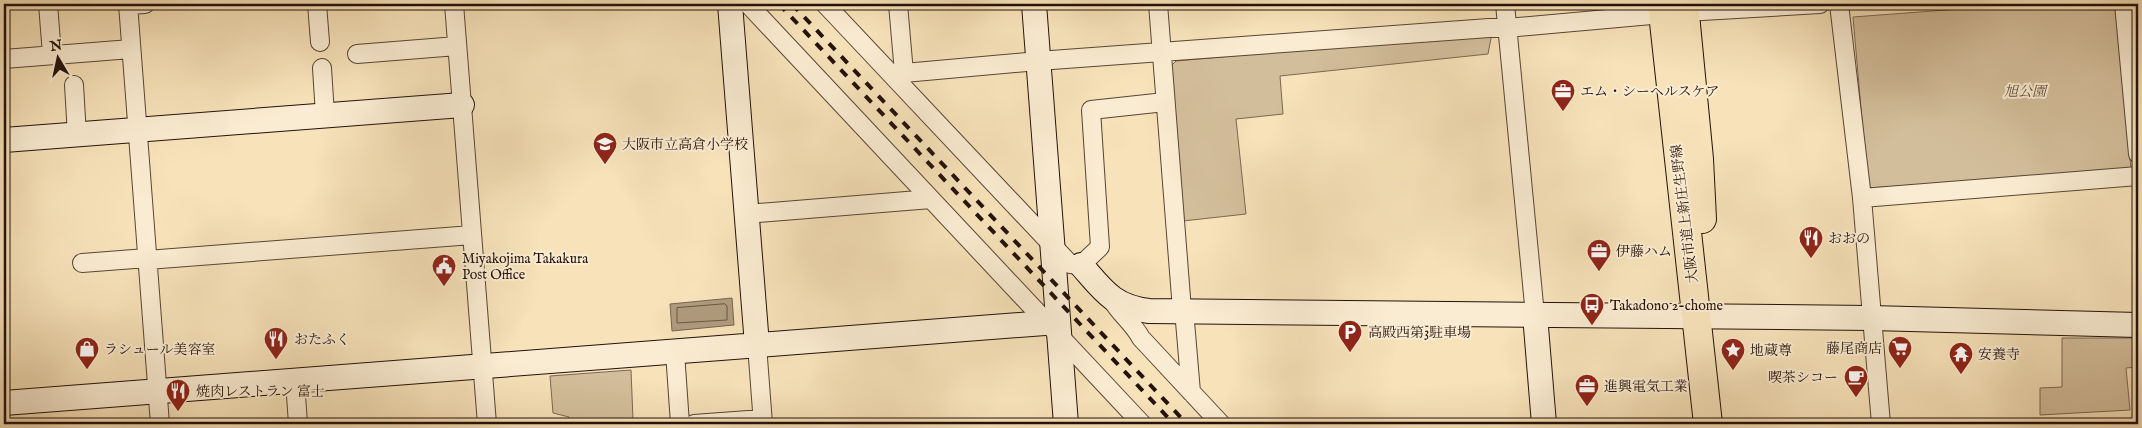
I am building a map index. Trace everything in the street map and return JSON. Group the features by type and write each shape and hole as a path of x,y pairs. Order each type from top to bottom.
{"main road":[{"name":"大阪市道上新庄生野線","path":"1673,8 1699,159 1708,424"},
{"name":"大阪市道上新庄生野線","path":"1705,318 1726,424"}],"street":[{"path":"48,4 52,55"},
{"path":"133,4 131,49 160,424"},
{"path":"317,4 320,42"},
{"path":"454,4 487,424"},
{"path":"694,424 763,422 730,4"},
{"path":"748,4 931,199 1055,326 1142,424"},
{"path":"825,4 899,75 1070,264 1081,265 1112,300 1118,310 1136,328 1141,338 1221,424"},
{"path":"898,4 899,75"},
{"path":"1034,4 1052,245 1055,326 1066,424"},
{"path":"1158,4 1191,392"},
{"path":"1505,4 1544,424"},
{"path":"899,75 1038,61 1507,28 1673,8 1820,4"},
{"path":"1839,4 1862,198 1881,424"},
{"path":"2124,4 2138,154"},
{"path":"357,54 458,46"},
{"path":"4,59 131,49"},
{"path":"322,68 325,115"},
{"path":"74,86 77,135"},
{"path":"1081,265 1100,247 1091,110 1165,102"},
{"path":"4,140 462,105"},
{"path":"1862,198 2138,176"},
{"path":"746,214 931,199"},
{"path":"82,263 472,235"},
{"path":"1112,300 1138,310 1705,318 1871,318 2138,325"},
{"path":"4,403 757,345 1055,326"},
{"path":"674,352 680,424"},
{"path":"295,381 298,424"}],"green space":[{"name":"旭公園","path":"2026,4 2119,4 2131,171 1868,188 1853,17"},
{"path":"1492,33 1488,54 1280,76 1283,114 1236,119 1246,214 1183,221 1167,70 1176,61"},
{"path":"2062,338 2132,338 2138,344 2138,367 2126,368 2130,410 2040,415 2040,388 2062,387"},
{"path":"631,370 633,420 570,424 569,417 553,413 550,376"}],"water":[{"path":"732,298 734,325 672,331 670,304"}],"railway":[{"path":"779,4 1174,424"},
{"path":"792,4 1187,424"}],"place":[{"name":"エム・シーヘルスケア","path":"1563,112"},
{"name":"大阪市立高倉小学校","path":"605,165"},
{"name":"おおの","path":"1811,259"},
{"name":"伊藤ハム","path":"1599,272"},
{"name":"Miyakojima Takakura Post Office","path":"444,287"},
{"name":"Takadono 2-chome","path":"1592,326"},
{"name":"高殿西第3駐車場","path":"1350,353"},
{"name":"おたふく","path":"276,360"},
{"name":"藤尾商店","path":"1900,369"},
{"name":"ラシュール美容室","path":"87,370"},
{"name":"地蔵尊","path":"1733,371"},
{"name":"安養寺","path":"1961,375"},
{"name":"喫茶シコー","path":"1856,398"},
{"name":"進興電気工業","path":"1587,407"},
{"name":"焼肉レストラン 富士","path":"178,412"}]}
